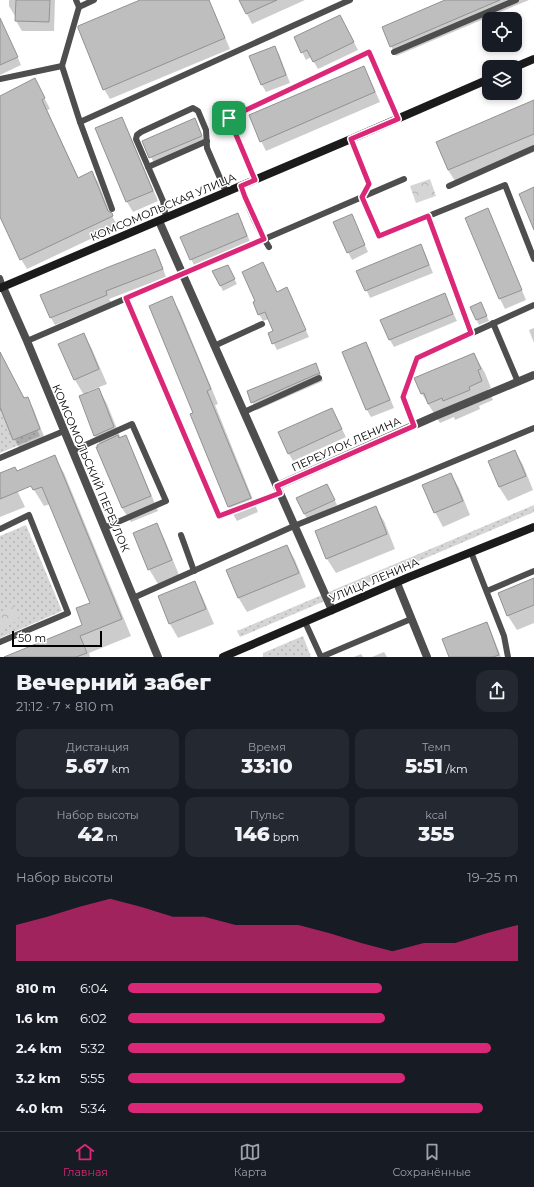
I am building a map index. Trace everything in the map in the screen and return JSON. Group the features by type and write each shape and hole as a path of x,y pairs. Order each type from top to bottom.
{"street":[{"path":"522,64 534,59"},
{"name":"КОМСОМОЛЬСКАЯ УЛИЦА","path":"2,288 482,82"},
{"path":"162,220 182,274 332,610"},
{"name":"КОМСОМОЛЬСКИЙ ПЕРЕУЛОК","path":"2,288 27,341 158,657"},
{"name":"ПЕРЕУЛОК ЛЕНИНА","path":"278,490 414,426 534,375"},
{"name":"УЛИЦА ЛЕНИНА","path":"223,657 396,583 534,527"},
{"path":"396,583 427,657"}],"lane":[{"path":"76,0 79,7 62,66 80,122 112,209"},
{"path":"79,7 94,0"},
{"path":"80,122 350,0"},
{"path":"394,52 516,0"},
{"path":"255,180 229,118 369,52 398,119"},
{"path":"0,79 62,66"},
{"path":"162,220 163,201 136,139 137,135 193,108 198,111 206,130 207,148 226,192"},
{"path":"351,139 369,184 362,197"},
{"path":"148,168 207,141"},
{"path":"449,186 534,148"},
{"path":"27,341 404,179"},
{"path":"362,197 379,236 505,185 534,259"},
{"path":"241,186 264,239 269,247"},
{"path":"428,216 471,333"},
{"path":"0,278 2,288"},
{"path":"126,298 219,516 278,490"},
{"path":"414,426 403,397 417,358 534,305"},
{"path":"493,323 518,382"},
{"path":"214,346 262,324"},
{"path":"244,412 319,378"},
{"path":"72,451 132,424 166,501 104,528"},
{"path":"133,598 294,526 411,480 534,428"},
{"path":"0,458 64,431"},
{"path":"0,529 29,515 68,613 0,642"},
{"path":"181,535 194,571"},
{"path":"471,552 504,636 508,657"},
{"path":"487,591 534,571"},
{"path":"305,622 321,657 411,619"}],"green space":[{"path":"430,179 436,196 416,203 410,186"},
{"path":"19,390 40,436 0,453 0,398"},
{"path":"534,505 534,512 240,637 237,631"},
{"path":"26,525 62,611 0,638 0,536"},
{"path":"13,607 19,620 0,628 0,612"},
{"path":"303,636 311,657 263,657 263,653"}],"building":[{"path":"16,0 50,0 49,22 15,21"},
{"path":"140,0 209,0 225,38 103,90 78,26"},
{"path":"239,0 277,0 246,14"},
{"path":"445,0 500,0 390,47 382,27"},
{"path":"340,15 354,42 313,62 307,50 301,53 294,37"},
{"path":"0,18 18,57 0,65"},
{"path":"275,46 286,75 261,85 249,56"},
{"path":"364,66 375,92 260,142 249,115"},
{"path":"35,78 45,98 42,100 78,178 92,171 108,211 112,213 113,216 20,260 0,217 0,96"},
{"path":"534,100 534,134 448,170 436,142"},
{"path":"122,117 153,191 126,202 95,128"},
{"path":"195,118 202,136 149,158 142,141"},
{"path":"534,187 534,230 519,194"},
{"path":"488,208 522,290 499,299 465,218"},
{"path":"238,213 247,236 190,260 180,237"},
{"path":"352,214 365,245 347,253 333,222"},
{"path":"421,244 429,265 365,291 356,271"},
{"path":"155,249 163,269 106,291 107,295 50,318 40,295"},
{"path":"263,262 277,292 287,287 306,330 272,344 268,333 273,331 265,312 258,315 253,302 255,301 242,272"},
{"path":"228,265 235,279 220,286 212,271"},
{"path":"445,293 453,314 389,340 380,320"},
{"path":"172,296 211,389 207,391 251,498 228,507 190,414 193,413 149,306"},
{"path":"481,302 487,316 476,320 470,307"},
{"path":"84,333 99,369 74,380 58,344"},
{"path":"366,342 390,400 366,410 342,352"},
{"path":"0,352 24,398 28,397 40,429 13,440 0,407"},
{"path":"474,353 481,369 478,370 482,381 469,387 470,390 443,401 442,398 428,404 424,393 421,394 414,378"},
{"path":"316,363 320,374 251,403 247,391"},
{"path":"99,388 114,427 94,436 79,396"},
{"path":"332,408 342,429 288,454 278,432"},
{"path":"118,435 119,438 126,435 151,496 122,508 96,447 98,447 97,445"},
{"path":"515,450 526,476 499,487 488,461"},
{"path":"55,455 122,619 80,636 87,653 76,657 4,657 82,625 76,608 90,603 42,487 33,490 31,486 0,499 0,473 15,467 17,471"},
{"path":"451,473 463,501 434,513 422,485"},
{"path":"327,484 335,500 304,514 296,498"},
{"path":"376,506 387,534 326,559 315,531"},
{"path":"157,523 172,560 148,570 133,533"},
{"path":"287,545 299,573 238,598 226,570"},
{"path":"534,578 534,605 507,616 498,593"},
{"path":"195,581 206,609 169,624 158,596"},
{"path":"487,622 499,655 493,657 449,657 442,639"}],"route":[{"path":"369,52 398,119 351,139 369,184 362,197 379,236 428,216 471,333 419,356 415,361 403,397 403,401 414,426 277,486 280,493 219,516 126,298 264,239 241,186 255,180 229,118 369,52"}]}
